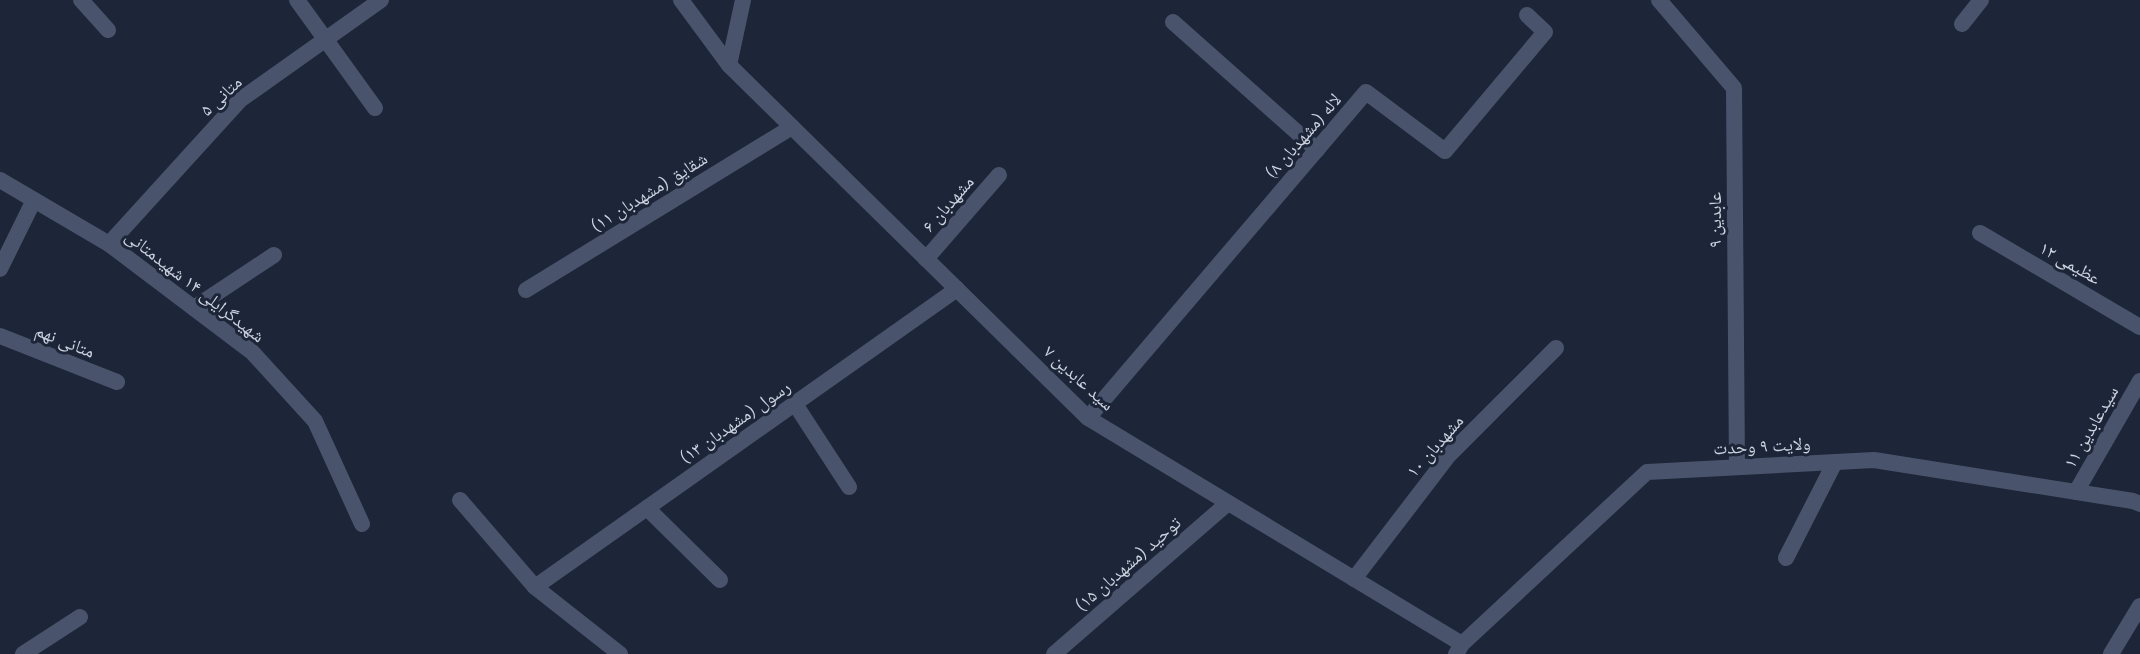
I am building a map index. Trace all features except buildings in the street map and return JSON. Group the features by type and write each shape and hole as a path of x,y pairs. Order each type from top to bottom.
{"street":[{"path":"81,0 108,30"},
{"path":"297,0 375,108"},
{"name":"متانی ۵","path":"109,244 240,100 381,0"},
{"name":"سید عابدین ۷","path":"681,0 729,65 1088,418 1354,579 1459,649"},
{"path":"729,65 743,0"},
{"name":"عابدین ۹","path":"1659,0 1734,88 1737,467"},
{"path":"1962,24 1981,0"},
{"name":"لاله (مشهدبان ۸)","path":"1088,418 1366,92 1445,151 1545,32 1527,15"},
{"path":"1173,22 1317,150"},
{"name":"شقایق (مشهدبان ۱۱)","path":"526,290 792,127"},
{"name":"مشهدبان ۶","path":"926,259 999,175"},
{"name":"شهیدگرایلی ۱۴ شهیدمتانی","path":"0,180 109,244 252,351 315,421 362,524"},
{"path":"0,269 34,200"},
{"name":"عظیمی ۱۲","path":"1980,232 2140,327"},
{"path":"194,308 274,255"},
{"name":"رسول (مشهدبان ۱۳)","path":"535,587 957,289"},
{"name":"متانی نهم","path":"0,336 117,382"},
{"name":"مشهدبان ۱۰","path":"1354,579 1449,455 1556,348"},
{"name":"سیدعابدین ۱۱","path":"2076,492 2140,381"},
{"path":"795,404 849,487"},
{"name":"ولایت ۹ وحدت","path":"1459,649 1647,472 1874,460 2133,501 2140,504"},
{"path":"1786,558 1835,462"},
{"path":"460,500 535,587 620,654"},
{"name":"توحید (مشهدبان ۱۵)","path":"1054,654 1228,503"},
{"path":"647,508 720,580"},
{"path":"2111,654 2140,606"},
{"path":"23,654 80,616"}]}
